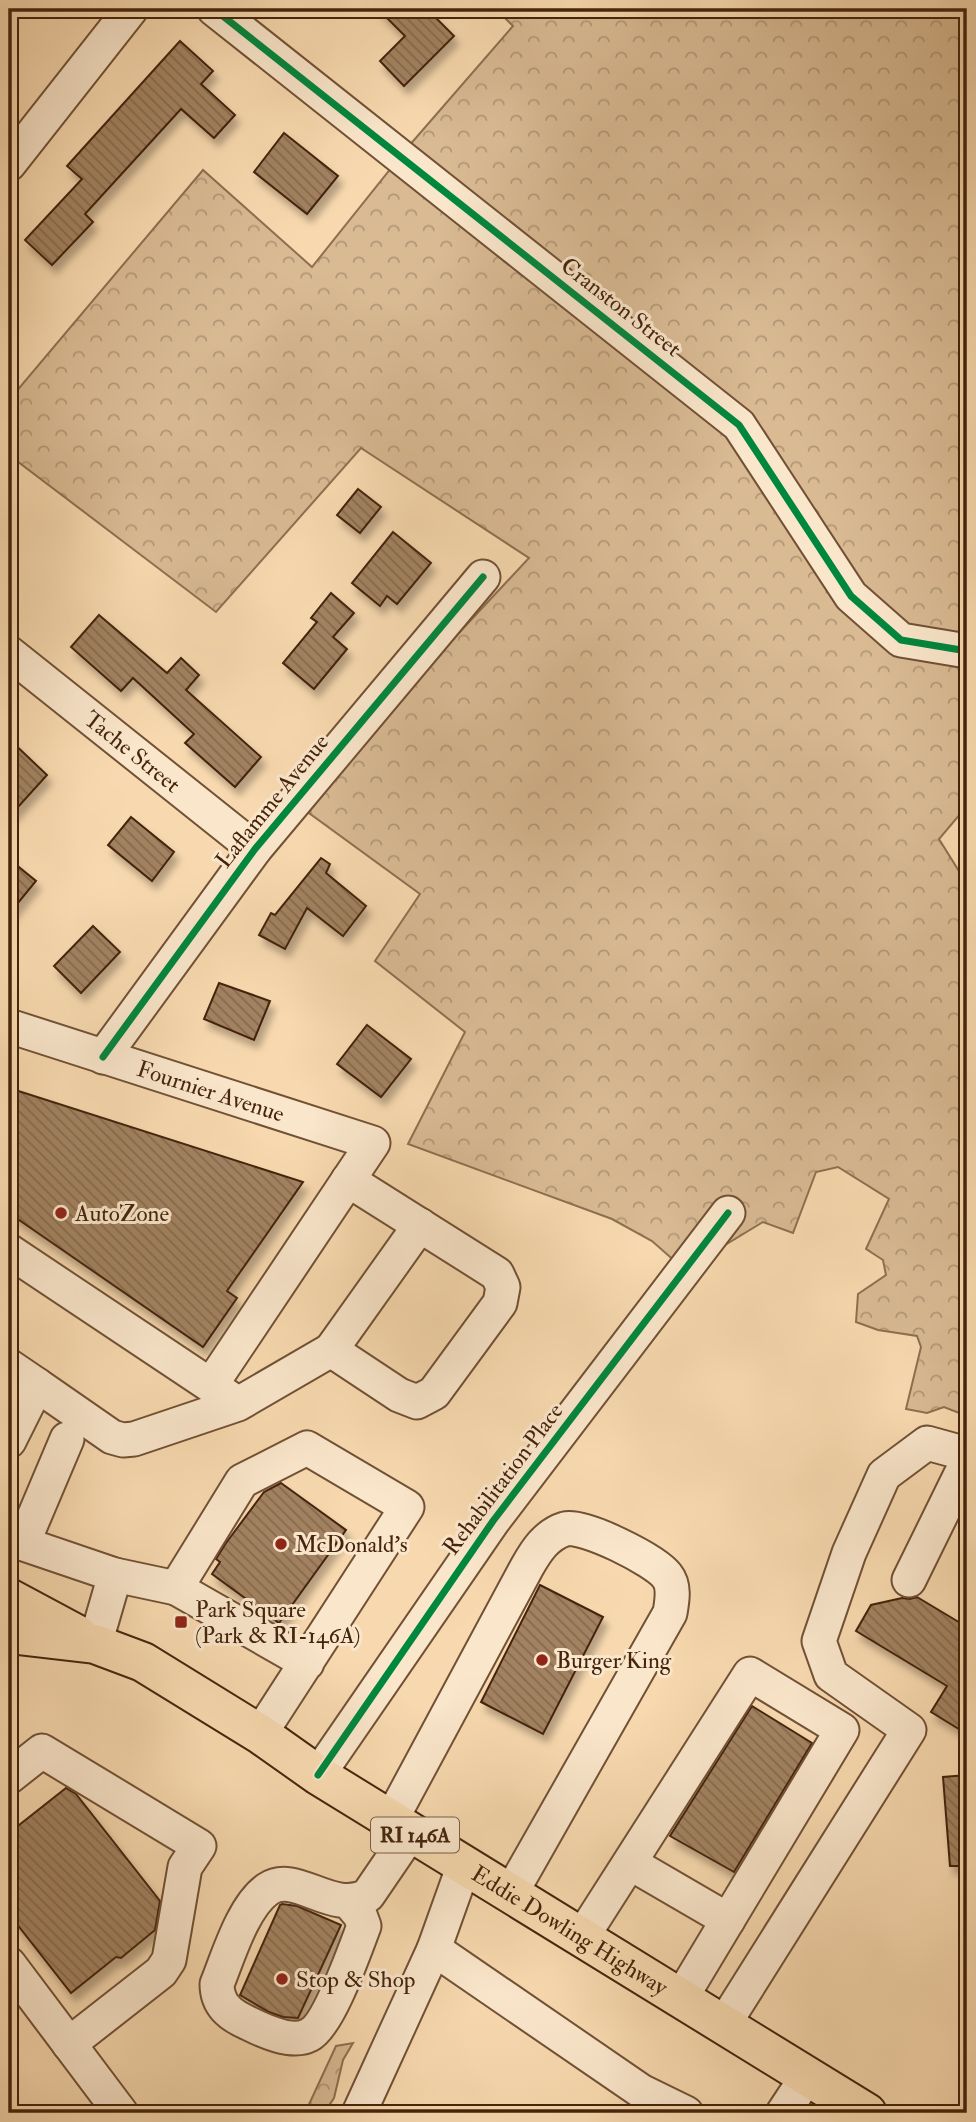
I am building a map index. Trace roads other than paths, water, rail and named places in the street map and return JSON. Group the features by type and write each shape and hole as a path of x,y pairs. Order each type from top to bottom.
{"main road":[{"path":"9,1598 95,1644"},
{"name":"Eddie Dowling Highway","path":"9,1634 95,1644 142,1662 260,1734 401,1826 867,2113"}],"street":[{"path":"9,164 131,9"},
{"name":"Cranston Street","path":"214,9 739,425 851,596 901,640 967,651"},
{"name":"Laflamme Avenue","path":"103,1057 255,849 483,577"},
{"name":"Tache Street","path":"9,653 255,849"},
{"name":"Fournier Avenue","path":"9,1026 373,1143 348,1180"},
{"path":"211,1385 348,1180 497,1274 503,1287 500,1303 434,1393 417,1402 399,1395 331,1350"},
{"name":"Rehabilitation Place","path":"318,1774 494,1521 728,1213"},
{"path":"9,1366 112,1437 122,1440 134,1439 238,1404 331,1350 419,1225"},
{"path":"9,1251 238,1404"},
{"path":"9,1441 37,1384"},
{"path":"67,1439 16,1541 115,1575 176,1588 307,1663"},
{"path":"724,2024 909,1730 831,1675 819,1641 849,1553 884,1475 927,1444 967,1454"},
{"path":"176,1588 242,1480 307,1448 407,1507 260,1734"},
{"path":"909,1580 967,1462"},
{"path":"349,1902 360,1915 364,1926 327,2014 316,2030 308,2036 293,2038 280,2035 249,2023 222,2006 217,1995 217,1984 245,1919 259,1898 270,1888 280,1884 290,1885 326,1898 349,1902 358,1901 368,1895 401,1826 449,1712 537,1550 549,1537 566,1528 585,1530 655,1564 669,1578 673,1594 670,1613 511,1894"},
{"path":"95,1644 115,1575"},
{"path":"582,1937 750,1674 842,1730 681,1998"},
{"path":"9,1742 42,1751 199,1846 185,1867 169,1960 160,1972 69,2044"},
{"path":"9,1777 42,1751"},
{"path":"630,1863 728,1920"},
{"path":"359,2113 434,1949 464,1865"},
{"path":"434,1949 641,2091 687,2113"},
{"path":"9,1964 121,2113"},
{"path":"783,2113 808,2075"}],"place":[{"name":"AutoZone","path":"61,1213"},
{"name":"McDonald's","path":"281,1544"},
{"name":"Park Square (Park & RI-146A)","path":"181,1622"},
{"name":"Burger King","path":"542,1660"},
{"name":"Stop & Shop","path":"282,1979"}]}
